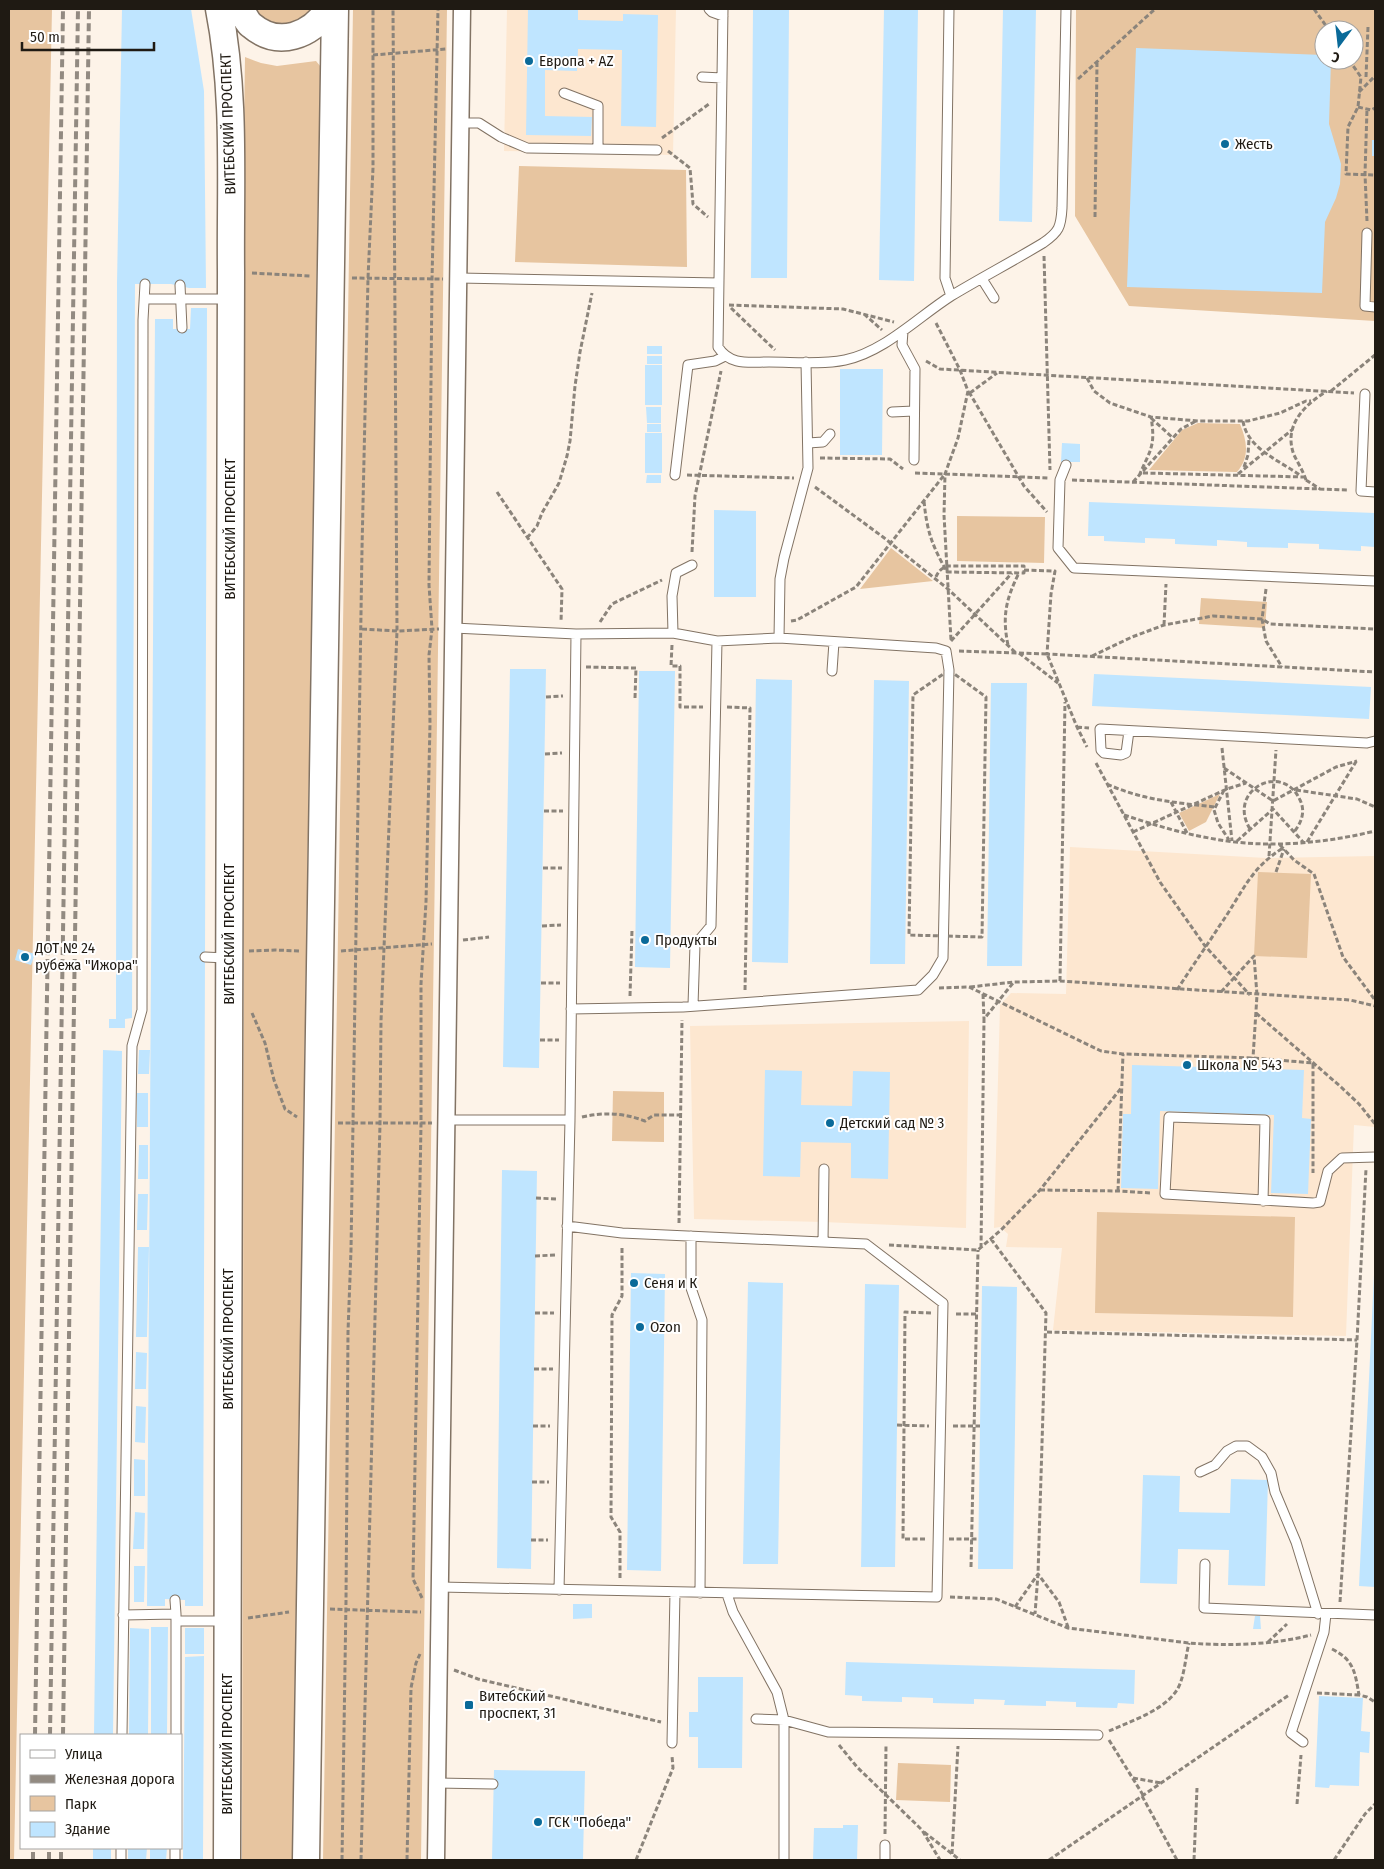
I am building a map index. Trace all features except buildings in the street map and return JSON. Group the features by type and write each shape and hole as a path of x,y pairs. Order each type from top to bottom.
{"main road":[{"name":"ВИТЕБСКИЙ ПРОСПЕКТ","path":"219,9 226,44 230,92 231,299 217,957 227,1621 226,1860"},
{"path":"240,9 250,25 267,35 279,37 295,37 322,19 329,9"},
{"path":"306,1860 334,9"}],"street":[{"path":"436,1860 462,9"}],"lane":[{"path":"709,9 712,12 723,12 718,347 725,356 737,362 827,362 851,358 866,352 893,338 951,296 1043,243 1055,234 1062,220 1066,9"},
{"path":"949,9 945,278 951,296"},
{"path":"702,77 722,78"},
{"path":"564,93 598,106 598,149"},
{"path":"461,123 479,123 501,137 527,148 658,150"},
{"path":"1367,233 1365,306 1375,307"},
{"path":"459,278 719,283"},
{"path":"982,279 994,298"},
{"path":"122,1734 132,1046 142,1010 143,320 145,284"},
{"path":"180,285 182,328"},
{"path":"145,299 231,299"},
{"path":"906,329 902,345 914,368 914,460"},
{"path":"675,475 688,365 715,361 725,356"},
{"path":"778,638 780,580 808,468 806,362"},
{"path":"1365,394 1361,491 1375,492"},
{"path":"892,412 914,411"},
{"path":"808,443 823,442 830,434"},
{"path":"1066,465 1060,480 1058,548 1074,568 1375,581"},
{"path":"673,633 672,596 676,573 692,566"},
{"path":"454,628 576,634 673,633 717,641 778,638 946,650 949,670 944,958 933,975 918,990 683,1007 572,1009"},
{"path":"559,1590 572,1009 576,634"},
{"path":"693,1006 695,945 711,926 717,641"},
{"path":"832,671 834,642"},
{"path":"1130,731 1367,744 1375,741"},
{"path":"142,956 152,956"},
{"path":"1263,1201 1264,1120 1169,1117 1165,1194 1263,1201 1320,1202 1328,1171 1342,1158 1371,1156"},
{"path":"447,1120 570,1120"},
{"path":"823,1242 824,1169"},
{"path":"440,1587 937,1597 943,1303 866,1244 622,1233 568,1226"},
{"path":"691,1236 691,1288 702,1320 700,1593"},
{"path":"1200,1472 1215,1465 1227,1451 1236,1446 1247,1446 1262,1457 1271,1473 1275,1492 1296,1542 1322,1614 1324,1632 1290,1733 1303,1742"},
{"path":"1205,1564 1204,1608 1375,1615"},
{"path":"672,1743 675,1592"},
{"path":"727,1594 733,1612 777,1692 784,1720 784,1860"},
{"path":"175,1600 176,1734"},
{"path":"123,1616 227,1621"},
{"path":"756,1719 784,1720 828,1732 886,1731 1098,1735"},
{"path":"438,1783 493,1784"},
{"path":"884,1845 885,1860"}],"path":[{"path":"342,1860 348,1322 351,1250 362,539 373,168 373,9"},
{"path":"361,1860 384,947 397,631 393,9"},
{"path":"421,1621 422,1596 413,1580 421,1124 421,984 426,902 429,655 432,629 429,585 431,338 438,9"},
{"path":"1064,81 1076,81 1155,9"},
{"path":"1314,9 1322,20"},
{"path":"1366,77 1368,27"},
{"path":"373,55 462,48"},
{"path":"1095,217 1097,62"},
{"path":"1356,70 1361,77 1358,107 1348,127 1346,174 1375,175"},
{"path":"1361,77 1375,77"},
{"path":"1358,92 1375,77"},
{"path":"720,227 693,204 690,168 662,146 662,137 722,95"},
{"path":"1358,107 1375,108"},
{"path":"1367,109 1367,233"},
{"path":"808,458 890,459 909,473 1050,478 1043,243"},
{"path":"527,538 537,526 559,483 567,456 580,352 595,280"},
{"path":"788,362 727,305 843,309 864,314 906,329"},
{"path":"930,311 960,370 969,393 1018,476 1038,504 1058,520"},
{"path":"864,314 893,338"},
{"path":"902,345 936,368 1365,394"},
{"path":"1305,478 1293,450 1291,439 1302,410 1311,401 1328,391 1375,355"},
{"path":"692,566 695,496 725,356"},
{"path":"945,566 945,474 958,438 969,393 998,372"},
{"path":"1087,378 1094,391 1110,403 1151,418 1196,421 1243,421 1269,416 1306,401 1311,401"},
{"path":"1151,418 1173,438"},
{"path":"1145,470 1154,439 1151,418"},
{"path":"1134,482 1185,426 1196,421"},
{"path":"1243,421 1245,432 1249,439 1320,490"},
{"path":"1242,469 1294,428"},
{"path":"1238,475 1248,455 1249,439"},
{"path":"1145,470 1305,478"},
{"path":"779,624 797,620 856,587 945,474"},
{"path":"675,475 800,478 806,480 935,579 1008,645 1058,683"},
{"path":"1060,480 1361,491"},
{"path":"497,492 562,589 561,633"},
{"path":"924,500 931,540 947,572 951,642 1013,572"},
{"path":"935,579 940,569 945,566 1024,566 1024,570"},
{"path":"947,572 1024,573 1024,570 1056,571 1051,594 1046,654 1091,754"},
{"path":"1164,625 1166,571"},
{"path":"593,634 612,604 676,573"},
{"path":"1008,645 1005,626 1006,606 1019,573"},
{"path":"1267,576 1262,619 1266,640 1282,667"},
{"path":"1091,657 1132,637 1164,625 1213,616 1262,619 1270,624 1375,629"},
{"path":"362,629 397,631 454,628"},
{"path":"673,633 671,666 680,666 680,707 750,708 745,1002"},
{"path":"946,650 1375,672"},
{"path":"575,667 636,668 635,698"},
{"path":"1060,981 1065,698"},
{"path":"1220,735 1232,841"},
{"path":"1269,857 1276,738"},
{"path":"1305,843 1361,754"},
{"path":"1273,801 1336,767 1357,761"},
{"path":"1095,762 1160,882 1205,946 1250,995"},
{"path":"1224,768 1273,801"},
{"path":"1250,829 1246,823 1245,801 1254,788 1274,781 1288,785 1294,790 1302,803 1303,811 1299,826 1294,832"},
{"path":"1134,832 1225,789 1246,783"},
{"path":"1107,784 1137,796 1216,807"},
{"path":"1225,789 1214,810 1218,823 1232,841"},
{"path":"1294,790 1357,799 1375,806"},
{"path":"1171,802 1188,833"},
{"path":"1273,809 1305,843"},
{"path":"1232,841 1250,829 1273,809"},
{"path":"544,811 574,811"},
{"path":"1124,815 1188,833 1232,841 1270,844 1330,840 1375,831"},
{"path":"1280,844 1294,860 1314,874 1343,957 1375,1000"},
{"path":"1177,990 1257,868 1269,857 1283,849"},
{"path":"1276,872 1283,849"},
{"path":"543,868 573,868"},
{"path":"542,926 572,924"},
{"path":"630,1009 632,930"},
{"path":"217,957 247,951 356,951 489,937"},
{"path":"1221,993 1254,956 1258,995 1253,1058"},
{"path":"918,990 1014,982 1060,981 1250,995 1350,1000 1375,1006"},
{"path":"984,1019 1014,982"},
{"path":"541,983 572,983"},
{"path":"969,987 1102,1051 1123,1054 1253,1058 1312,1063"},
{"path":"970,1567 976,1314 980,1249 983,994"},
{"path":"678,1235 683,1007"},
{"path":"1256,1013 1359,1104 1375,1124"},
{"path":"540,1040 571,1040"},
{"path":"1118,1191 1123,1054"},
{"path":"1312,1063 1312,1203"},
{"path":"866,1244 980,1249 1040,1190 1122,1088"},
{"path":"598,1114 628,1114 645,1121 654,1115 681,1115"},
{"path":"1339,1614 1371,1156"},
{"path":"1040,1190 1165,1194"},
{"path":"536,1198 568,1200"},
{"path":"620,1591 620,1532 611,1516 612,1315 622,1296 622,1233"},
{"path":"991,1239 1046,1313 1038,1574 1035,1614"},
{"path":"535,1256 567,1255"},
{"path":"535,1312 565,1313"},
{"path":"976,1314 905,1312 903,1539 978,1539"},
{"path":"1046,1332 1357,1340"},
{"path":"534,1369 564,1369"},
{"path":"897,1425 980,1426"},
{"path":"533,1426 563,1427"},
{"path":"1015,1606 1038,1574"},
{"path":"1038,1574 1059,1602 1068,1628"},
{"path":"937,1597 996,1599 1068,1628 1189,1643 1286,1642 1324,1632"},
{"path":"1268,1642 1298,1613"},
{"path":"1320,1642 1336,1650 1349,1661 1354,1670 1358,1695"},
{"path":"1177,1860 1143,1796 1104,1733 1156,1710 1173,1695 1181,1682 1189,1643"},
{"path":"408,1860 411,1688 416,1664 420,1657 420,1648"},
{"path":"478,1679 672,1725"},
{"path":"1049,1860 1294,1692 1367,1696 1375,1702"},
{"path":"884,1845 886,1731"},
{"path":"828,1732 857,1767 922,1830 960,1860"},
{"path":"952,1854 959,1733"},
{"path":"1297,1804 1303,1742"},
{"path":"636,1860 672,1768 672,1743"},
{"path":"1132,1778 1162,1783"},
{"path":"1194,1860 1197,1788"},
{"path":"1334,1860 1365,1814 1375,1804"},
{"path":"922,1830 940,1860"}],"shaded area":[{"path":"507,9 676,9 673,155 504,151"},
{"name":"Школа № 543","path":"1070,847 1266,858 1375,856 1375,1127 1354,1125 1346,1336 1053,1330 1062,1248 1006,1247 1008,1234 1000,1227 994,1228 1000,1005 1011,993 1066,994"},
{"name":"Детский сад № 3","path":"969,1021 966,1228 694,1219 690,1026"}],"green space":[{"path":"9,9 52,9 14,1860 9,1860"},
{"path":"252,9 317,9 299,24 270,24"},
{"path":"353,9 447,9 421,1860 323,1860"},
{"name":"Жесть","path":"1076,9 1375,9 1375,321 1129,306 1075,216"},
{"path":"245,57 277,66 316,61 321,67 322,74 318,190 292,1860 242,1860 245,355 242,265"},
{"path":"519,166 686,170 687,267 515,262"},
{"path":"1198,423 1240,424 1246,443 1246,455 1237,472 1149,470 1182,430"},
{"path":"957,516 1045,517 1044,563 957,561"},
{"path":"891,548 933,581 860,589"},
{"path":"1201,598 1267,602 1265,628 1199,624"},
{"path":"1220,794 1206,822 1189,831 1179,813"},
{"path":"1258,872 1311,874 1307,958 1254,956"},
{"path":"613,1091 664,1092 664,1142 612,1141"},
{"path":"1097,1212 1295,1217 1293,1317 1095,1313"},
{"path":"898,1763 951,1765 950,1802 896,1800"}],"railway":[{"path":"35,1734 63,9"},
{"path":"50,1734 78,9"},
{"path":"63,1734 89,9"},
{"path":"33,1849 33,1860"},
{"path":"49,1849 49,1860"},
{"path":"61,1849 61,1860"}],"place":[{"name":"Европа + AZ","path":"529,61"},
{"name":"Жесть","path":"1225,144"},
{"name":"Продукты","path":"645,940"},
{"name":"ДОТ № 24 рубежа \"Ижора\"","path":"25,957"},
{"name":"Школа № 543","path":"1187,1065"},
{"name":"Детский сад № 3","path":"830,1123"},
{"name":"Сеня и К","path":"634,1283"},
{"name":"Ozon","path":"640,1327"},
{"name":"Витебский проспект, 31","path":"469,1705"},
{"name":"ГСК \"Победа\"","path":"538,1822"}]}
